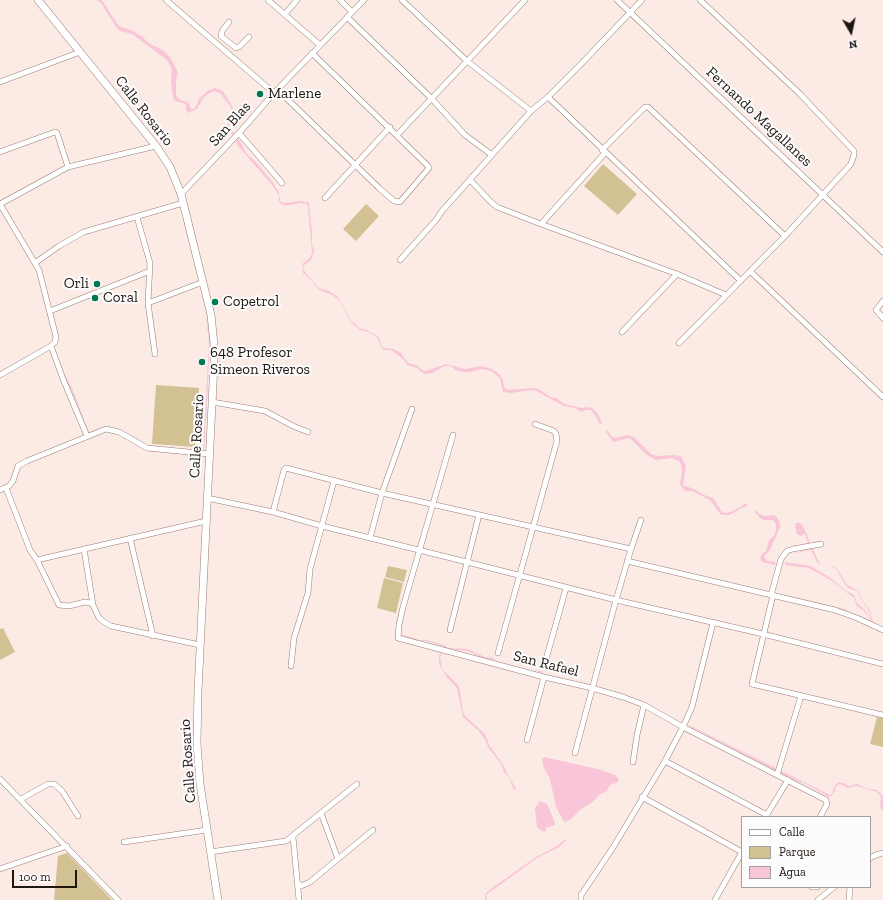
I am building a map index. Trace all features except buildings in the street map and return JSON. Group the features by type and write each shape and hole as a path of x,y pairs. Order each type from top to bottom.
{"main road":[{"name":"Calle Rosario","path":"38,0 156,146 170,167 181,194 211,315 214,363 200,645 197,743 200,784 218,900"}],"street":[{"path":"166,0 222,49 276,91 394,201 400,202 429,168 390,127 312,53"},
{"path":"268,0 320,45"},
{"path":"285,14 297,0"},
{"path":"340,0 352,12"},
{"name":"San Blas","path":"181,194 239,133 276,91 364,0"},
{"path":"402,0 467,61 531,112"},
{"path":"397,135 525,0"},
{"name":"Fernando Magallanes","path":"617,0 883,252"},
{"path":"400,260 531,112 548,98 642,0"},
{"path":"680,343 726,295 751,272 823,195 850,164 854,155 854,151 798,93 700,0"},
{"path":"347,17 432,98 465,135 492,155"},
{"path":"229,22 221,34 223,38 237,48 249,38"},
{"path":"222,49 228,42"},
{"path":"0,82 80,52"},
{"path":"548,98 741,281"},
{"path":"541,224 645,107 648,107 785,236"},
{"path":"325,198 390,127"},
{"path":"0,152 55,132 57,133 68,167"},
{"path":"239,133 282,184"},
{"path":"0,375 51,346 55,342 56,337 35,263 0,204 68,167 156,146"},
{"path":"470,180 497,207 677,274 726,295"},
{"path":"35,263 59,246 84,232 183,203"},
{"path":"137,216 150,264 148,303 155,354"},
{"path":"50,312 150,272"},
{"path":"751,272 883,397"},
{"path":"622,332 677,274"},
{"path":"148,303 203,282"},
{"path":"883,301 876,310 883,318"},
{"path":"51,346 63,380 87,436"},
{"path":"212,402 265,411 308,432"},
{"path":"370,538 382,493 412,409"},
{"path":"498,653 557,441 554,431 535,424"},
{"path":"93,606 90,603 85,602 68,606 59,605 37,560 30,550 3,489 11,484 18,466 100,430 112,429 130,437 147,448 209,454"},
{"path":"419,551 452,435"},
{"path":"273,512 284,468 382,493 631,549"},
{"path":"292,666 294,638 308,593 310,570 334,481"},
{"path":"207,498 273,512 322,526 566,588 883,664"},
{"path":"450,630 479,515"},
{"path":"576,753 627,560 641,520"},
{"path":"37,560 206,522"},
{"path":"130,538 153,636"},
{"path":"821,544 787,551 781,559 752,684 883,714"},
{"path":"84,549 93,606 99,618 108,625 200,645"},
{"name":"San Rafael","path":"419,551 403,607 398,638 544,677 592,688 644,705 683,728 826,800 827,804 821,816"},
{"path":"627,560 835,610 883,630"},
{"path":"545,663 566,588"},
{"path":"581,900 582,895 612,849 683,728 692,707 713,624"},
{"path":"527,740 544,677"},
{"path":"777,775 801,696"},
{"path":"633,762 644,705"},
{"path":"665,761 766,816 788,780"},
{"path":"0,778 118,900"},
{"path":"21,799 48,784 54,784 62,791 78,816"},
{"path":"210,852 286,842 357,784"},
{"path":"642,797 741,851"},
{"path":"321,813 338,859"},
{"path":"124,842 207,830"},
{"path":"297,882 301,886 306,884 373,830"},
{"path":"293,837 299,900"},
{"path":"0,869 67,846"},
{"path":"714,900 741,854"},
{"path":"871,858 883,854"},
{"path":"818,900 833,888"},
{"path":"849,900 850,888"}],"green space":[{"path":"603,164 637,194 618,215 584,186"},
{"path":"366,204 379,216 356,241 343,229"},
{"path":"156,385 199,388 195,447 152,444"},
{"path":"388,566 407,570 404,582 385,577"},
{"path":"384,578 403,583 396,613 377,608"},
{"path":"3,628 15,652 0,660 0,629"},
{"path":"877,717 883,718 883,747 870,744"},
{"path":"67,853 112,900 54,900 58,856"}],"water":[{"path":"96,0 102,0 118,25 143,37 148,43 163,50 170,57 178,72 176,80 176,95 180,100 188,102 191,109 194,109 199,99 207,91 215,88 223,91 234,112 229,126 235,134 233,135 226,129 231,114 231,107 220,93 214,91 210,93 204,97 197,109 188,113 186,110 186,104 175,101 173,97 171,82 172,69 167,60 132,34 120,31 101,3"},
{"path":"237,139 239,139 246,153 257,163 274,184 279,193 280,201 284,203 301,201 309,203 312,244 314,251 311,260 303,266 304,271 319,288 329,291 338,297 351,321 359,328 378,336 383,348 393,349 401,353 408,363 416,365 422,370 426,371 446,364 465,369 481,366 492,369 499,374 503,380 504,387 507,390 532,388 539,389 550,397 556,398 565,404 581,408 592,408 598,414 602,423 600,424 591,410 581,412 575,408 564,406 536,391 531,390 511,393 503,392 500,378 491,371 482,369 462,372 455,370 451,366 445,366 432,373 425,374 417,368 407,365 404,360 391,350 383,350 377,337 360,330 350,321 339,300 318,289 303,273 302,264 309,259 312,253 308,206 300,203 286,206 281,204 278,200 278,194 272,185 239,147 236,142"},
{"path":"205,312 210,341 204,452 148,446 203,451 209,341"},
{"path":"63,371 72,388 89,432 103,427 89,433"},
{"path":"111,427 133,436 148,446 133,437"},
{"path":"607,430 612,437 615,438 627,435 634,437 651,454 657,456 681,456 686,467 683,485 713,498 722,512 726,513 733,511 745,504 747,504 747,507 741,508 730,515 721,515 710,500 692,491 685,491 681,486 682,471 679,461 672,458 656,460 647,455 629,438 613,442 606,432"},
{"path":"756,510 759,514 764,516 776,516 780,523 780,527 770,550 764,556 767,561 776,562 775,565 762,562 760,558 766,551 769,540 774,536 776,531 775,522 772,520 763,520 755,512"},
{"path":"796,523 800,523 802,525 810,544 788,548 808,543 805,533 801,536 797,534 795,527"},
{"path":"810,548 812,548 820,564 830,565 836,568 846,584 858,591 862,600 869,609 873,622 883,627 852,612 870,620 863,610 857,606 854,598 832,581 809,568 785,565 785,562 811,566 832,579 846,591 854,595 857,603 865,610 872,621 868,609 862,601 857,591 848,588 836,569 829,565 818,564 811,550 790,554 811,549"},
{"path":"774,592 845,609 852,612"},
{"path":"400,634 441,644 449,648 468,649 485,657 494,658 494,660 481,657 468,651 446,649 442,646 427,641 422,641 405,637"},
{"path":"440,653 442,654 440,657 443,670 459,686 465,716 485,734 489,745 502,763 516,789 514,790 509,777 504,772 501,764 488,747 479,731 463,717 457,688 446,676 439,664"},
{"path":"691,726 830,795 835,785 839,782 849,786 857,784 868,789 877,790 883,796 883,811 880,807 881,797 877,792 857,786 848,788 840,784 836,786 835,791 829,797"},
{"path":"544,757 598,769 615,775 619,779 618,782 610,785 607,791 600,794 594,801 580,810 570,820 564,822 556,807 550,779 543,766 542,759"},
{"path":"540,801 547,804 555,823 555,825 546,828 545,832 537,827 535,808"},
{"path":"565,839 566,840 559,847 537,858 486,895 487,900 485,900 485,894 495,886 536,857 557,846"}],"waterway":[{"path":"538,671 542,672"}],"place":[{"name":"Marlene","path":"260,94"},
{"name":"Orli","path":"97,284"},
{"name":"Coral","path":"95,298"},
{"name":"Copetrol","path":"215,302"},
{"name":"648 Profesor Simeon Riveros","path":"202,362"}]}
